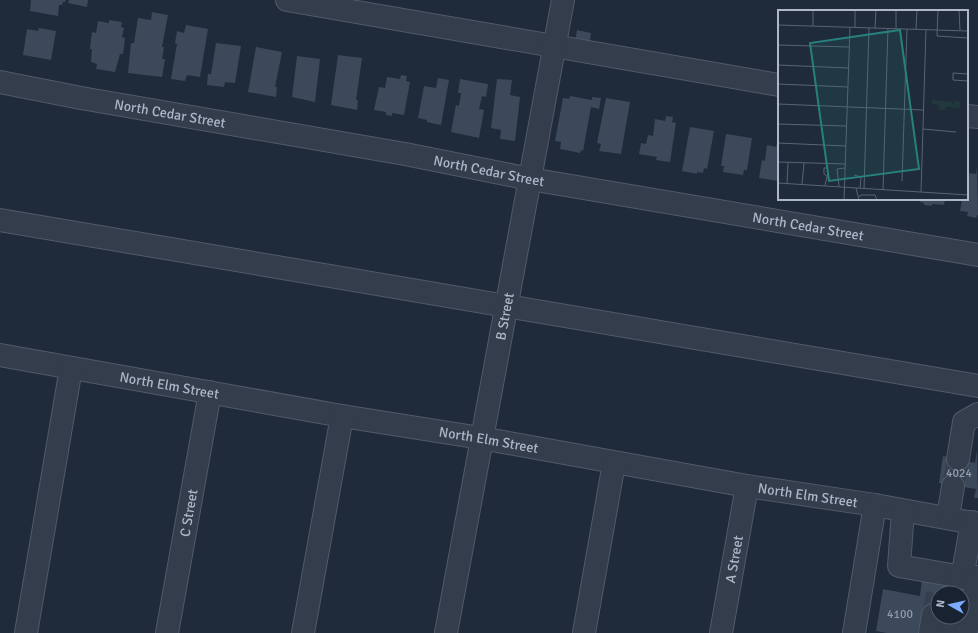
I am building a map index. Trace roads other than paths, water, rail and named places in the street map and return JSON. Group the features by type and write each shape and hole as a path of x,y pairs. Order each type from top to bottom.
{"street":[{"path":"287,0 554,47 778,84"},
{"name":"B Street","path":"446,633 563,0"},
{"name":"North Cedar Street","path":"0,82 81,98 405,154 530,179 978,256"},
{"path":"968,116 978,117"},
{"path":"0,220 978,386"},
{"name":"North Elm Street","path":"0,355 342,416 481,438 747,486 875,505 975,523"},
{"path":"26,633 71,368"},
{"name":"C Street","path":"168,633 210,392"},
{"path":"958,459 964,422 978,414"},
{"path":"304,633 342,416"},
{"path":"584,633 614,463"},
{"name":"A Street","path":"721,633 747,486"},
{"path":"948,517 953,486"},
{"path":"854,633 875,505"},
{"path":"903,511 899,566 959,579"},
{"path":"966,633 959,579 975,523"}],"tunnel":[{"path":"953,486 958,459"}]}
